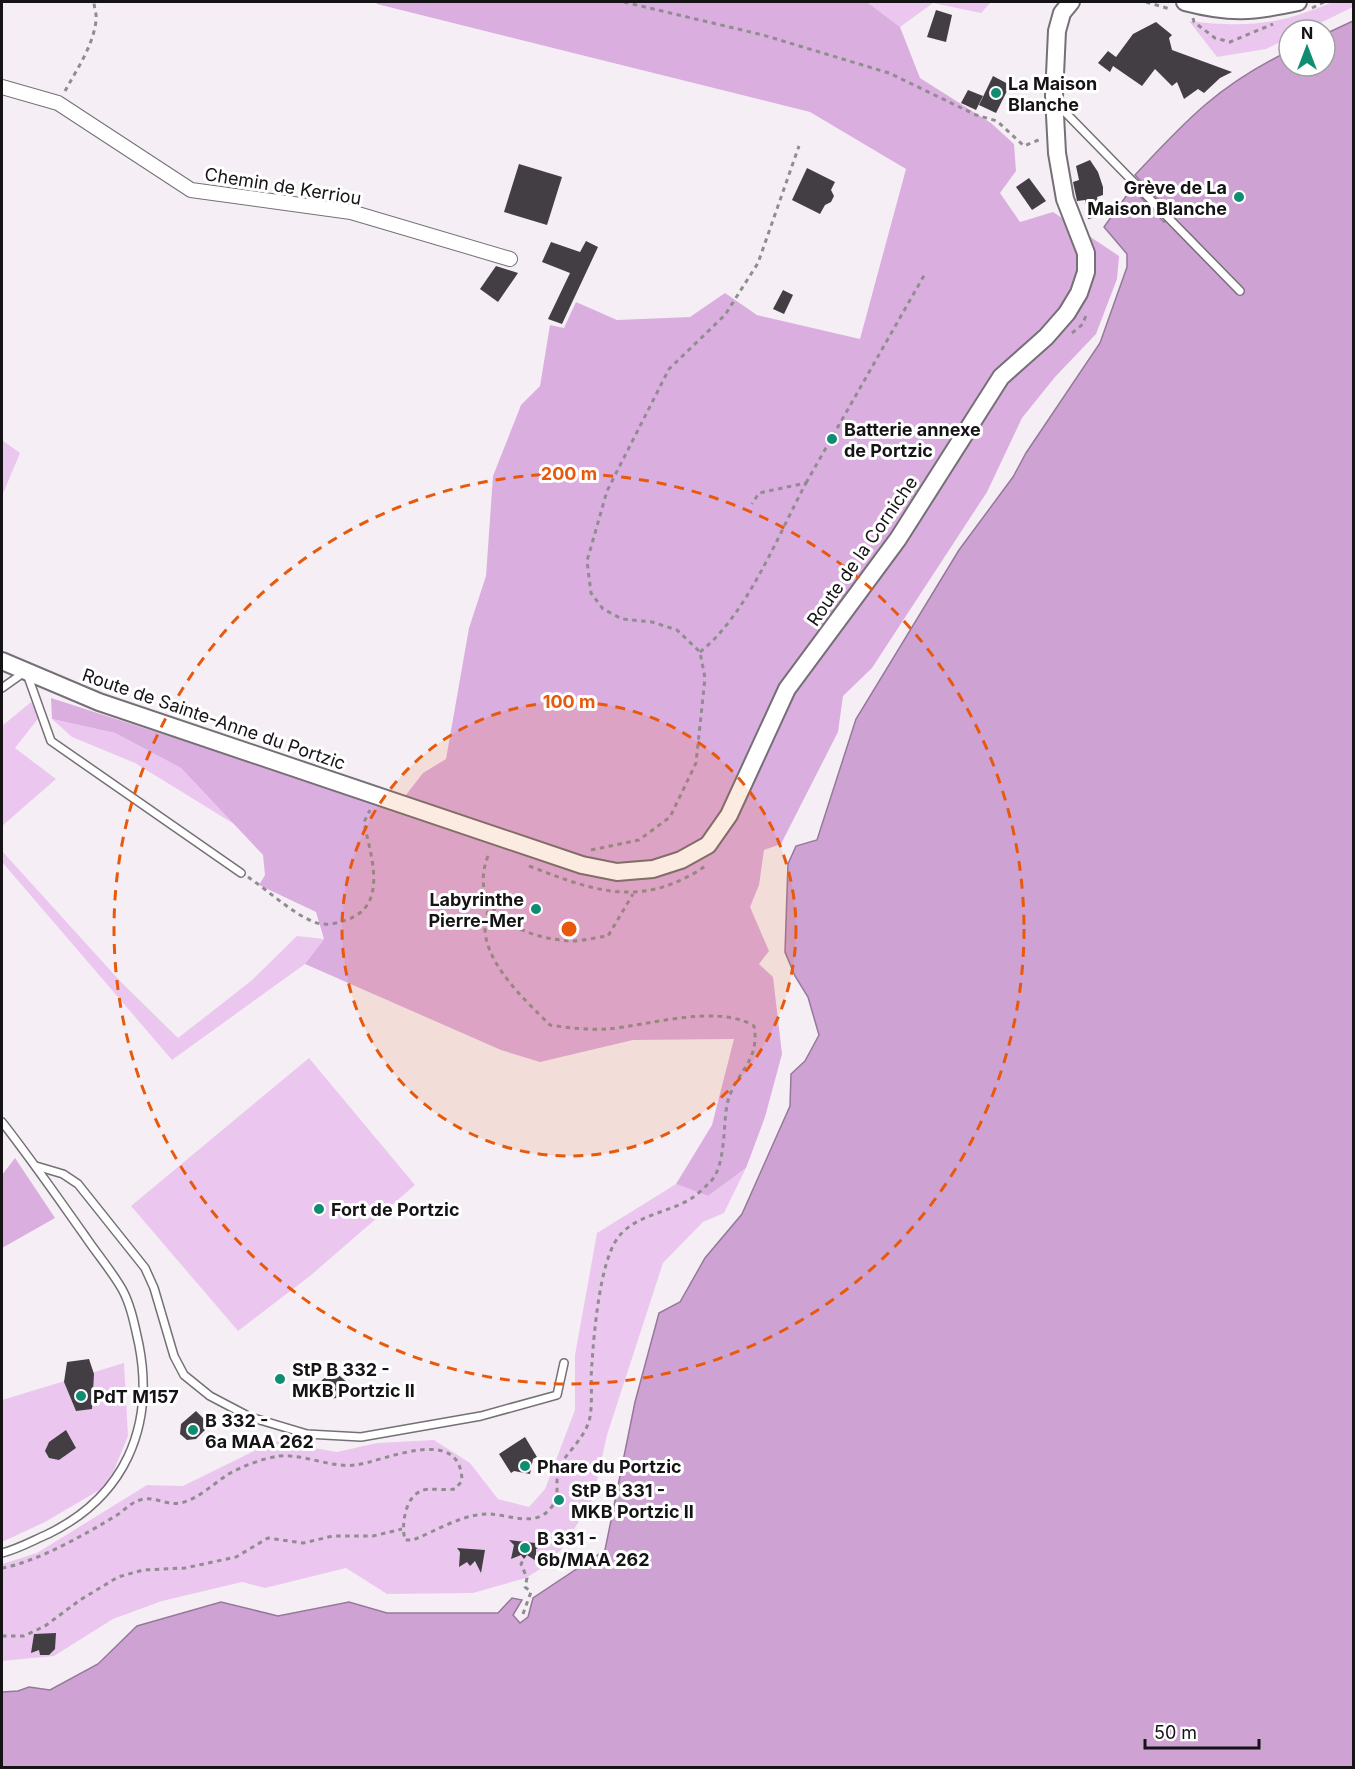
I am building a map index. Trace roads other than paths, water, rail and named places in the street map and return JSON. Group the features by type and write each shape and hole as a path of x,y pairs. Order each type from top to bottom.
{"street":[{"name":"Route de la Corniche","path":"415,808 556,858 617,872 653,869 681,860 708,845 729,815 787,689 898,539 1001,376 1046,337 1067,313 1079,293 1086,272 1086,253 1065,199 1055,130 1054,96 1057,31 1062,14 1071,2"},
{"path":"1189,9 1257,11 1298,2"},
{"name":"Chemin de Kerriou","path":"2,87 58,103 191,190 351,212 510,259"},
{"name":"Route de Sainte-Anne du Portzic","path":"2,661 99,702 415,808"}],"lane":[{"path":"1054,96 1061,110 1240,291"},
{"path":"2,688 26,671 51,741 241,873"},
{"path":"2,1122 36,1166 123,1290 142,1360 142,1398 138,1430 132,1452 111,1488 95,1504 58,1529 16,1550 2,1553"},
{"path":"36,1166 63,1174 78,1184 145,1268 154,1288 174,1356 184,1375 230,1407 269,1424 307,1434 361,1437 481,1416 556,1395 564,1363"}],"place":[{"name":"La Maison Blanche","path":"996,93"},
{"name":"Grève de La Maison Blanche","path":"1239,197"},
{"name":"Batterie annexe de Portzic","path":"832,439"},
{"name":"Labyrinthe Pierre-Mer","path":"536,909"},
{"name":"Fort de Portzic","path":"319,1209"},
{"name":"StP B 332 - MKB Portzic II","path":"280,1379"},
{"name":"PdT M157","path":"81,1396"},
{"name":"B 332 - 6a MAA 262","path":"193,1430"},
{"name":"Phare du Portzic","path":"525,1466"},
{"name":"StP B 331 - MKB Portzic II","path":"559,1500"},
{"name":"B 331 - 6b/MAA 262","path":"525,1548"}]}
